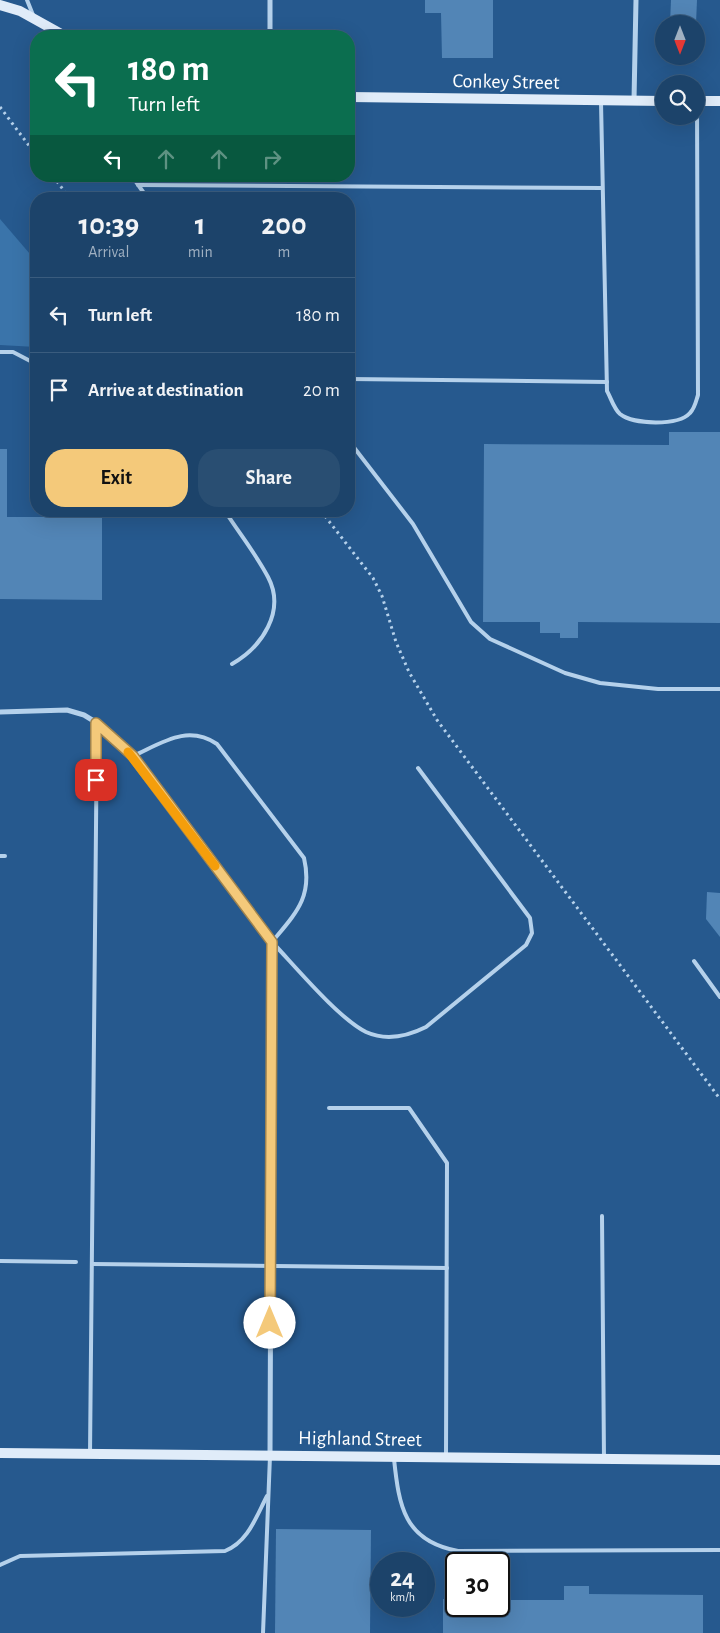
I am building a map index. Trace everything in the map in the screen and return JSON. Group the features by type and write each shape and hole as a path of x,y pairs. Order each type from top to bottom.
{"street":[{"path":"270,0 270,30"},
{"path":"634,101 636,0"},
{"path":"0,4 20,11 54,30"},
{"name":"Conkey Street","path":"355,97 655,101"},
{"path":"705,101 720,101"},
{"path":"0,712 67,710 84,715 96,723 133,756 272,942 270,1456"},
{"name":"Highland Street","path":"0,1453 720,1460"}],"lane":[{"path":"27,0 35,20"},
{"path":"600,100 607,391 618,413 628,420 642,422 679,419 690,414 694,407 698,383 696,125"},
{"path":"138,184 602,188"},
{"path":"138,184 143,192"},
{"path":"0,352 13,352 30,361"},
{"path":"355,379 607,382"},
{"path":"355,449 413,524 471,622 490,639 565,673 600,683 658,688 720,689"},
{"path":"229,517 268,578 273,594 273,612 268,630 257,645 232,664"},
{"path":"90,1454 96,723"},
{"path":"133,756 177,737 191,734 205,736 217,744 304,858 308,873 306,892 298,912 272,942 344,1017 367,1032 386,1036 409,1035 426,1027 526,945 532,933 530,918 418,768"},
{"path":"694,961 720,997"},
{"path":"329,1108 409,1108 448,1164 446,1457"},
{"path":"602,1216 604,1459"},
{"path":"0,1261 76,1262"},
{"path":"92,1264 447,1268"},
{"path":"263,1633 270,1456"},
{"path":"394,1457 398,1494 406,1519 423,1538 439,1548 458,1551 720,1550"},
{"path":"0,1565 20,1556 225,1551 234,1547 246,1536 267,1496"}],"path":[{"path":"0,107 30,147"},
{"path":"326,517 372,578 382,596 396,642 409,672 437,720 720,1099"}],"shaded area":[{"path":"0,219 30,254 30,347 0,345"}],"building":[{"path":"425,0 493,0 493,58 442,58 441,13 425,13"},
{"path":"671,0 697,0 696,15 670,15"},
{"path":"669,432 720,432 720,623 578,622 578,638 560,638 560,633 540,633 540,622 483,622 484,444 669,445"},
{"path":"0,449 7,449 7,517 102,517 102,600 0,599"},
{"path":"707,892 720,893 720,937 706,919"},
{"path":"276,1529 371,1530 370,1633 275,1633"},
{"path":"564,1586 589,1586 589,1594 703,1595 703,1633 443,1633 443,1599 445,1599 445,1617 510,1617 510,1600 564,1600"}],"slow traffic":[{"path":"128,752 133,756 215,866"}],"route":[{"path":"96,780 96,723 133,756 272,942 270,1323"}]}
